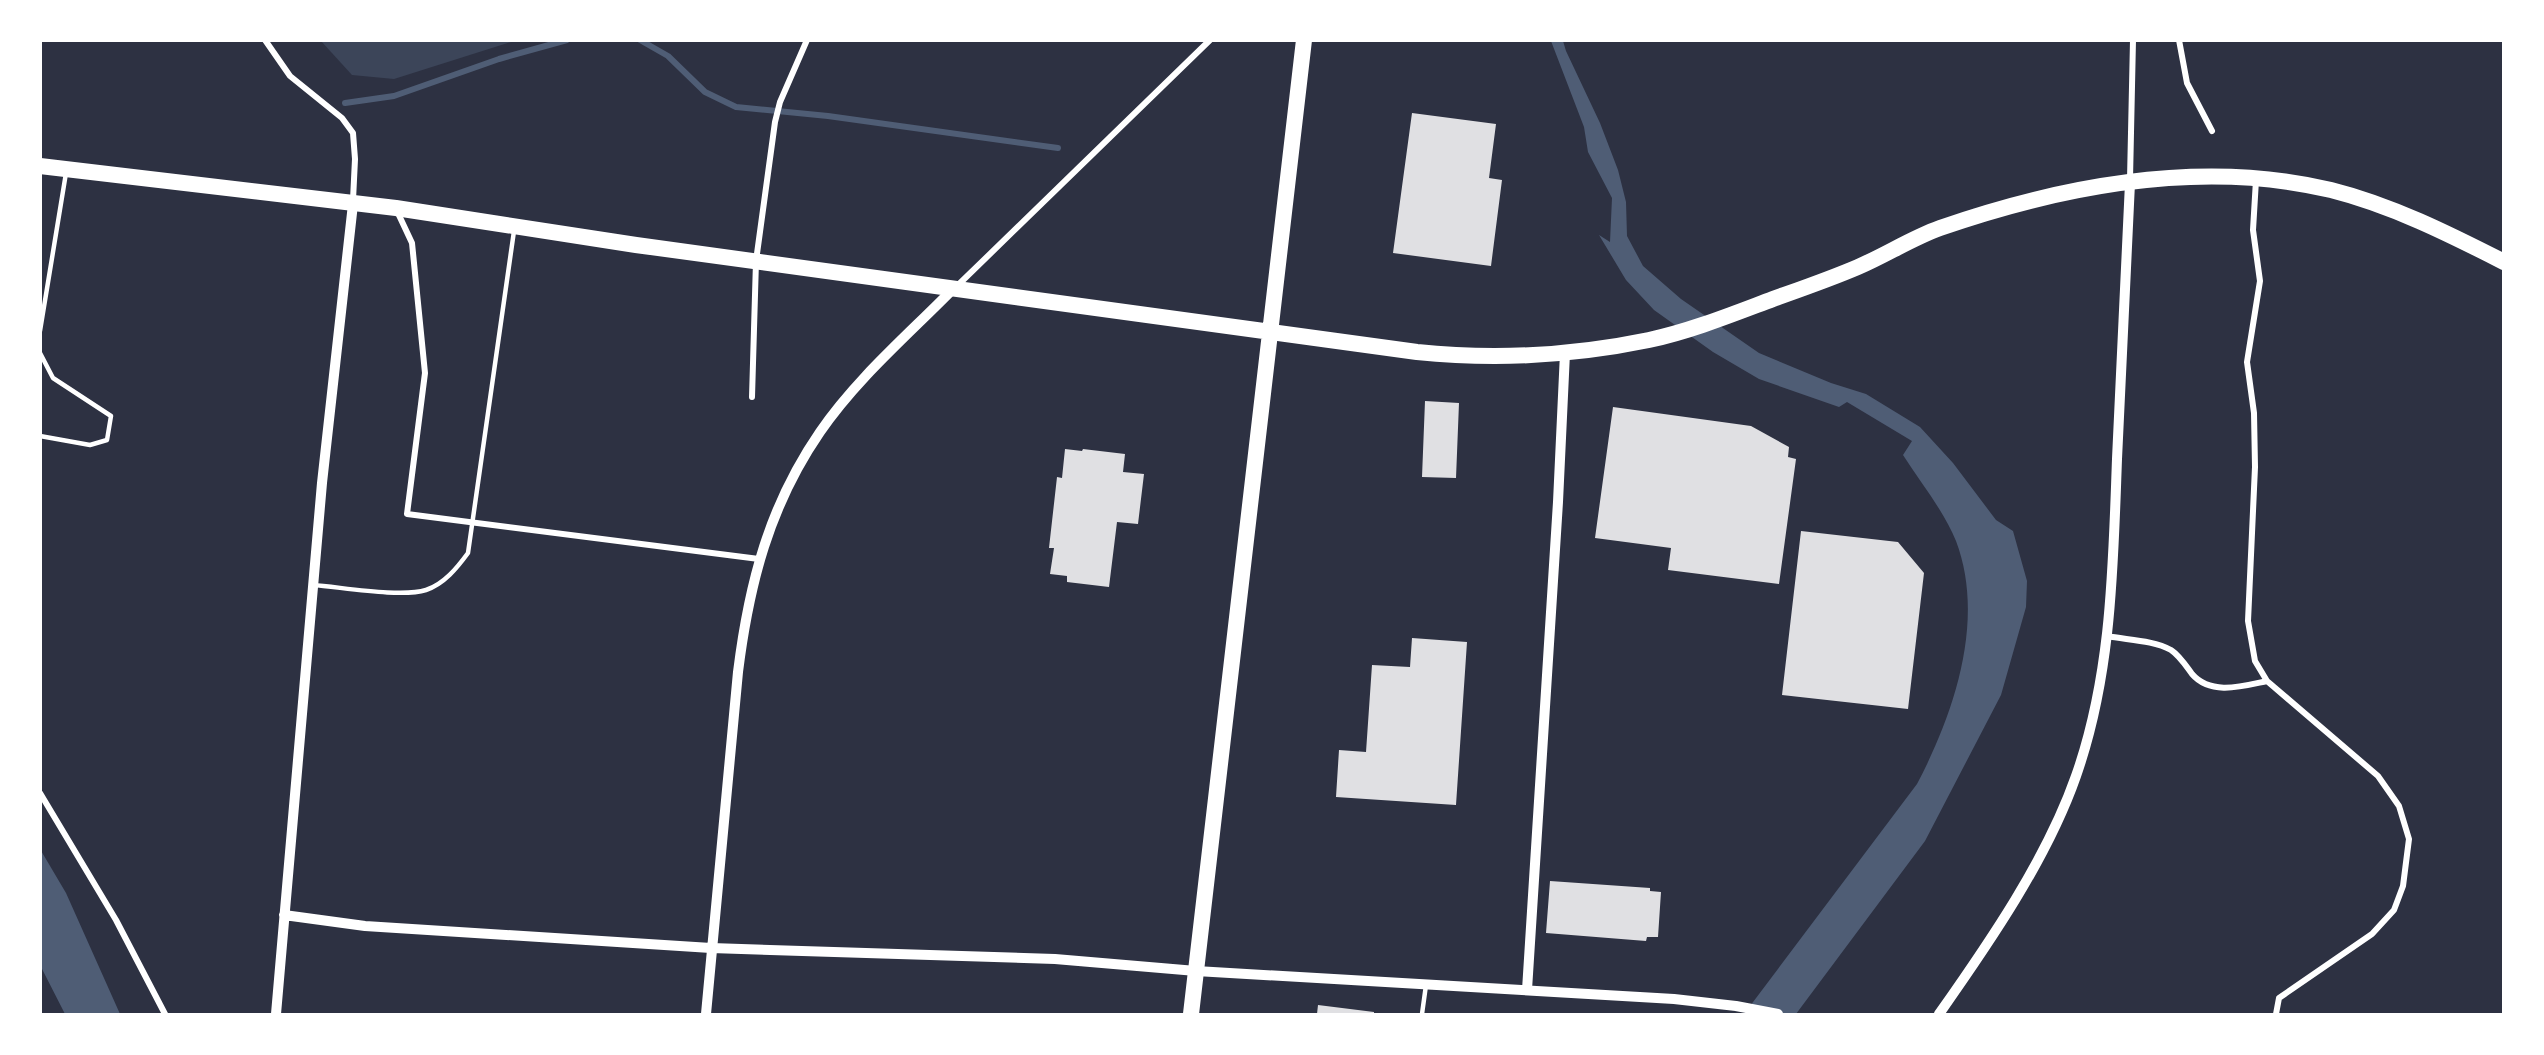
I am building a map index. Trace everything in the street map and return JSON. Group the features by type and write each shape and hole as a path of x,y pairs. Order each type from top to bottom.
{"highway":[{"path":"1191,1014 1304,40"},
{"path":"40,166 396,208 756,261 1467,357 1564,353 1652,339 1767,302 1858,267 1948,226 2020,203 2076,189 2184,177 2256,179 2333,191 2384,207 2457,238 2504,262"}],"street":[{"path":"265,40 290,76 342,118 353,133 355,159 353,204 313,585 276,1014"},
{"path":"752,397 756,261 775,122 780,102 807,40"},
{"path":"706,1014 745,616 759,559 780,502 820,431 863,380 954,288 1210,40"},
{"path":"1939,1014 1988,945 2029,875 2076,777 2097,703 2107,636 2113,563 2130,183 2133,40"},
{"path":"2179,40 2187,83 2212,131"},
{"path":"2256,179 2253,230 2260,281 2247,362 2254,413 2255,467 2248,621 2255,661 2267,681 2378,776 2399,806 2409,839 2403,886 2394,910 2372,934 2278,998 2276,1014"},
{"path":"396,208 412,243 424,373 407,514 759,559"},
{"path":"1527,990 1558,502 1564,353"},
{"path":"2107,636 2160,645 2172,651 2194,676 2205,684 2226,689 2267,681"},
{"path":"40,794 116,920 165,1014"},
{"path":"284,915 365,926 711,948 1055,959 1196,971 1674,999 1736,1006 1778,1014"}],"lane":[{"path":"40,331 67,169"},
{"path":"313,585 406,593 427,590 452,574 468,553 515,225"},
{"path":"40,353 53,378 111,416 107,440 90,446 40,436"},
{"path":"1422,1014 1426,985"}],"shaded area":[{"path":"321,41 514,41 394,79 352,75"},
{"path":"1551,41 1563,41 1600,123 1618,170 1626,202 1627,236 1643,266 1681,299 1759,353 1831,383 1866,394 1920,427 1953,463 1996,520 2013,531 2027,581 2026,607 2001,695 1925,841 1796,1014 1744,1014 1917,784 1931,757 1954,697 1962,666 1967,634 1968,602 1964,571 1951,530 1903,455 1912,441 1847,402 1839,407 1759,379 1713,352 1654,310 1626,280 1599,235 1610,242 1612,198 1588,152 1584,127"},
{"path":"40,849 66,893 120,1014 65,1014 41,967"}],"building":[{"path":"1412,113 1496,124 1489,178 1502,180 1491,266 1393,253"},
{"path":"1425,401 1459,403 1456,478 1422,477"},
{"path":"1613,407 1751,426 1789,447 1788,457 1796,459 1779,584 1668,570 1671,548 1595,538"},
{"path":"1065,449 1125,454 1123,472 1144,474 1138,524 1117,522 1109,587 1067,582 1067,576 1050,574 1054,548 1049,548 1057,477 1062,478"},
{"path":"1801,531 1898,542 1924,573 1908,709 1782,695"},
{"path":"1412,638 1467,642 1456,805 1336,797 1339,750 1366,752 1372,665 1410,667"},
{"path":"1550,881 1650,888 1650,891 1661,892 1658,937 1647,937 1646,941 1546,933"},
{"path":"1318,1005 1374,1012 1374,1014 1317,1014"}],"waterway":[{"path":"345,103 394,96 499,59 567,40"},
{"path":"640,40 668,56 705,92 736,107 828,116 1058,148"}]}
